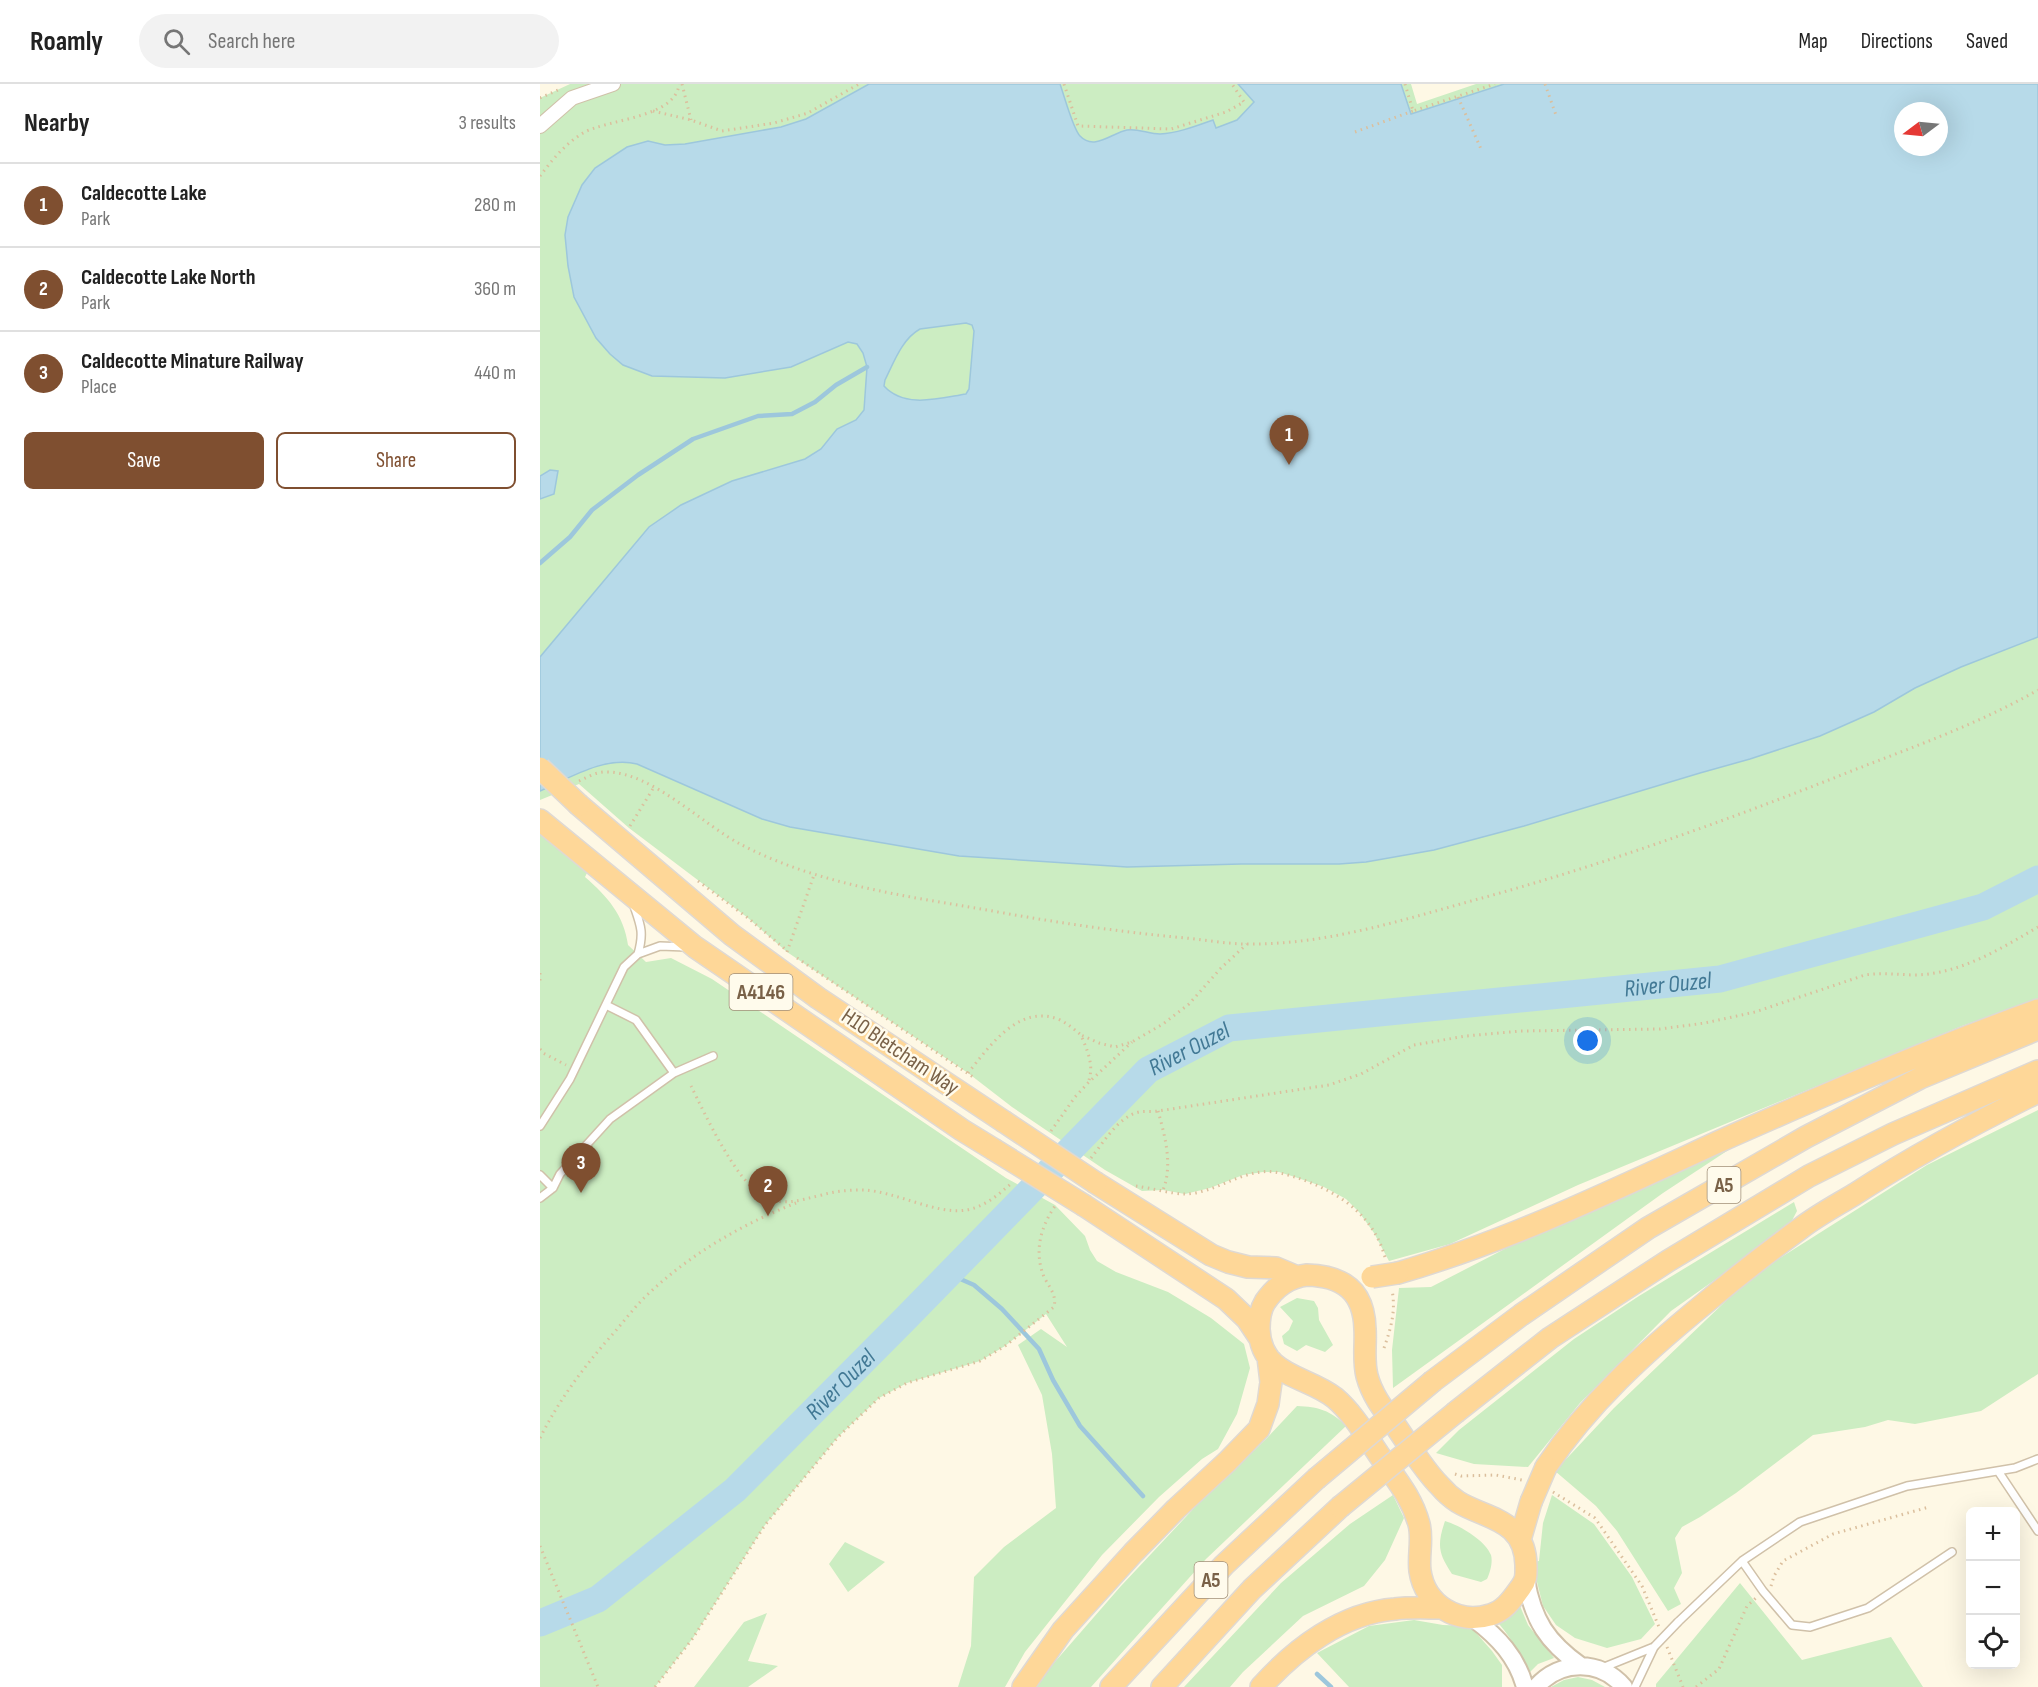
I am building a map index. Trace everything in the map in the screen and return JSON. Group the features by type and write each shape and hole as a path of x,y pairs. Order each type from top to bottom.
{"highway":[{"name":"H10 Bletcham Way","path":"540,768 579,804 742,942 818,998 1096,1183 1211,1255 1248,1267 1276,1268 1295,1276 1321,1275 1340,1280 1387,1274 1430,1264 1571,1209 1745,1130 1949,1042 2038,1010"},
{"name":"H10 Bletcham Way","path":"540,820 695,947 962,1130 1086,1206 1226,1299 1247,1319 1268,1357"},
{"name":"A5","path":"1111,1687 1224,1565 1316,1479 1433,1381 1521,1314 1658,1222 1806,1137 1920,1078 2038,1029"},
{"name":"A5","path":"1162,1687 1252,1589 1340,1507 1550,1338 1668,1262 1809,1176 1893,1134 2038,1071"},
{"path":"1520,1540 1531,1502 1546,1467 1564,1440 1607,1392 1658,1341 1802,1226 1890,1171 1978,1121 2038,1092"},
{"path":"1259,1337 1259,1320 1263,1306 1276,1289 1295,1276"},
{"path":"1268,1357 1278,1369 1319,1387 1349,1412 1412,1502 1420,1527 1420,1571 1427,1591 1441,1608 1458,1616 1474,1619 1494,1614 1510,1603 1526,1580 1526,1559 1520,1540 1503,1521 1458,1502 1439,1486 1373,1395 1366,1375 1363,1352 1365,1327 1360,1304 1353,1292 1340,1280"},
{"path":"1023,1687 1063,1630 1133,1553 1258,1429 1268,1404 1271,1382 1268,1357"},
{"path":"1261,1687 1275,1671 1310,1642 1352,1619 1393,1609 1441,1608"}],"street":[{"path":"540,126 572,98 613,84"},
{"path":"1526,1580 1530,1604 1541,1626 1553,1642 1581,1665 1600,1669 1612,1675 1624,1687"},
{"path":"1474,1619 1493,1633 1510,1653 1522,1675 1525,1687"},
{"path":"1536,1687 1550,1674 1581,1665"}],"lane":[{"path":"630,895 642,927 643,939 638,954"},
{"path":"540,1126 574,1069 624,967 638,954 660,946 695,947"},
{"path":"606,1005 636,1020 674,1073"},
{"path":"540,1198 553,1188 560,1174 610,1119 674,1073 713,1056"},
{"path":"540,1175 553,1188"},
{"path":"1635,1687 1654,1647 1678,1622 1742,1561 1800,1522 1907,1486 2015,1468 2038,1459"},
{"path":"1998,1471 2038,1531"},
{"path":"1742,1561 1763,1592 1792,1625 1810,1627 1868,1608 1952,1552"},
{"path":"1600,1669 1654,1647"}],"path":[{"path":"540,176 556,154 584,132 666,105 674,97 681,84"},
{"path":"681,84 691,120"},
{"path":"653,111 691,120 722,131 774,123 808,113 859,84"},
{"path":"1064,84 1078,126 1171,129 1226,112 1244,102 1232,84"},
{"path":"1405,84 1413,111"},
{"path":"1355,132 1495,84"},
{"path":"1545,84 1557,118"},
{"path":"540,98 563,88"},
{"path":"1458,97 1481,149"},
{"path":"578,782 597,773 609,771 628,776 654,787 738,843 779,863 814,875 925,900 1098,929 1247,944 1291,941 1366,930 1513,890 1618,858 1750,811 1917,745 1984,717 2038,690"},
{"path":"621,821 629,828 654,787"},
{"path":"693,877 748,918 787,952 814,875"},
{"path":"1383,1359 1384,1348 1393,1323 1394,1302 1384,1254 1374,1233 1359,1212 1346,1199 1324,1187 1279,1172 1244,1175 1210,1188 1185,1194 1163,1190 1167,1180 1166,1140 1158,1111 1329,1085 1361,1074 1414,1045 1466,1036 1521,1031 1660,1029 1705,1023 1755,1012 1865,975 1878,973 1918,975 1957,969 1991,955 2038,927"},
{"path":"1048,1134 1074,1097 1088,1083 1132,1042 1163,1024 1189,1004 1221,968 1247,944"},
{"path":"797,958 977,1080"},
{"path":"540,973 540,983"},
{"path":"968,1073 992,1044 1010,1027 1040,1016 1056,1019 1099,1043 1115,1047 1132,1042"},
{"path":"1081,1035 1091,1060 1088,1083"},
{"path":"540,1049 543,1053 574,1069"},
{"path":"691,1086 731,1160 752,1186 760,1194 777,1201 797,1202"},
{"path":"540,1438 560,1401 582,1370 643,1299 687,1260 734,1231 774,1211 822,1194 863,1190 892,1194 949,1210 964,1210 976,1208 994,1199 1012,1182"},
{"path":"655,1687 693,1638 765,1525 838,1437 879,1398 907,1383 980,1361 1005,1346 1046,1314"},
{"path":"1447,1471 1461,1476 1496,1475 1527,1481"},
{"path":"1547,1489 1596,1518 1642,1586 1663,1636"},
{"path":"1696,1687 1719,1669 1747,1606 1771,1586 1783,1561 1833,1534 1929,1507"},
{"path":"540,1546 598,1687"},
{"path":"1667,1647 1683,1687"}],"green space":[{"path":"570,84 1411,84 1417,104 1476,84 2038,84 2038,999 1962,1026 1578,1185 1450,1244 1389,1261 1374,1233 1346,1199 1324,1187 1279,1172 1243,1175 1210,1188 1185,1194 1163,1190 1142,1191 1105,1170 1012,1107 968,1073 787,952 748,918 629,828 579,784 540,800 540,98"},
{"path":"540,820 592,863 585,877 613,907 623,924 628,945 646,962 671,958 712,979 1006,1178 1055,1205 1085,1236 1097,1261 1116,1272 1168,1292 1211,1318 1244,1344 1250,1368 1237,1414 1218,1449 1202,1459 1159,1497 1102,1555 1025,1652 1005,1687 958,1687 971,1646 974,1577 1004,1547 1056,1508 1052,1454 1042,1395 1018,1345 1041,1329 1067,1347 1046,1314 1005,1346 980,1361 907,1383 879,1398 838,1437 765,1525 693,1638 655,1687 540,1687"},
{"path":"2038,1110 2038,1374 1981,1411 1915,1424 1888,1420 1865,1427 1813,1435 1736,1493 1682,1527 1675,1538 1682,1573 1674,1588 1681,1604 1668,1611 1617,1531 1596,1506 1555,1471 1614,1408 1753,1275 1927,1165"},
{"path":"1733,1147 1663,1193 1393,1388 1392,1350 1399,1288 1431,1287 1534,1234"},
{"path":"1794,1202 1797,1211 1788,1228 1671,1311 1580,1403 1528,1467 1474,1464 1436,1453 1459,1430 1574,1339 1639,1296"},
{"path":"1297,1298 1314,1301 1318,1308 1319,1320 1333,1345 1325,1352 1306,1345 1297,1351 1284,1344 1282,1336 1289,1330 1293,1321 1280,1307"},
{"path":"1297,1406 1324,1410 1346,1426 1206,1559 1091,1687 1033,1687 1121,1586 1197,1505"},
{"path":"1393,1495 1404,1518 1385,1560 1364,1586 1303,1616 1230,1687 1184,1687 1281,1583 1350,1524"},
{"path":"1552,1495 1594,1524 1632,1577 1655,1624 1641,1639 1607,1648 1575,1638 1556,1625 1543,1606 1532,1562 1539,1561 1543,1523"},
{"path":"1445,1521 1471,1534 1488,1549 1492,1561 1487,1579 1481,1582 1452,1574 1440,1549"},
{"path":"845,1542 885,1562 848,1592 829,1564"},
{"path":"1740,1583 1802,1660 1891,1637 1923,1687 1656,1687 1656,1684"},
{"path":"1517,1599 1528,1625 1554,1658 1538,1664 1527,1675 1514,1645 1494,1618"},
{"path":"767,1613 748,1661 778,1666 748,1687 694,1687 744,1622"},
{"path":"1414,1620 1443,1625 1470,1626 1502,1665 1502,1687 1349,1687 1317,1653 1369,1626"},
{"path":"1578,1677 1592,1680 1605,1687 1551,1687 1564,1680"}],"water":[{"path":"869,84 1060,84 1077,132 1085,140 1091,142 1103,140 1127,130 1160,134 1180,131 1213,120 1216,128 1237,120 1254,102 1238,84 1401,84 1411,114 1504,84 2038,84 2038,637 1961,667 1915,688 1874,712 1820,736 1524,826 1434,850 1366,862 1127,867 959,856 790,827 762,819 637,764 625,762 587,770 540,791 540,657 649,527 681,505 732,481 805,459 821,449 837,429 856,420 864,410 867,367 863,353 857,344 848,342 791,367 725,378 652,376 623,365 610,354 596,338 574,297 565,235 568,217 582,185 595,168 627,147 648,141 665,145 685,144 781,127 806,119","holes":["966,323 972,325 974,331 969,389 966,394 912,400 902,398 884,386 899,352 914,333 920,329"]},
{"path":"550,470 558,471 554,494 540,499 540,476"}],"waterway":[{"path":"540,563 570,537 592,510 638,475 693,439 758,416 792,414 815,402 836,385 867,367"},
{"name":"River Ouzel","path":"540,1623 598,1599 735,1490 1148,1070 1229,1028 1720,979 1983,907 2038,879"},
{"path":"949,1274 974,1285 1002,1309 1039,1349 1053,1380 1080,1426 1143,1496"},
{"path":"1317,1674 1331,1687"}],"place":[{"name":"Caldecotte Lake","path":"1289,465"},
{"name":"Caldecotte Minature Railway","path":"581,1193"},
{"name":"Caldecotte Lake North","path":"768,1216"}]}
